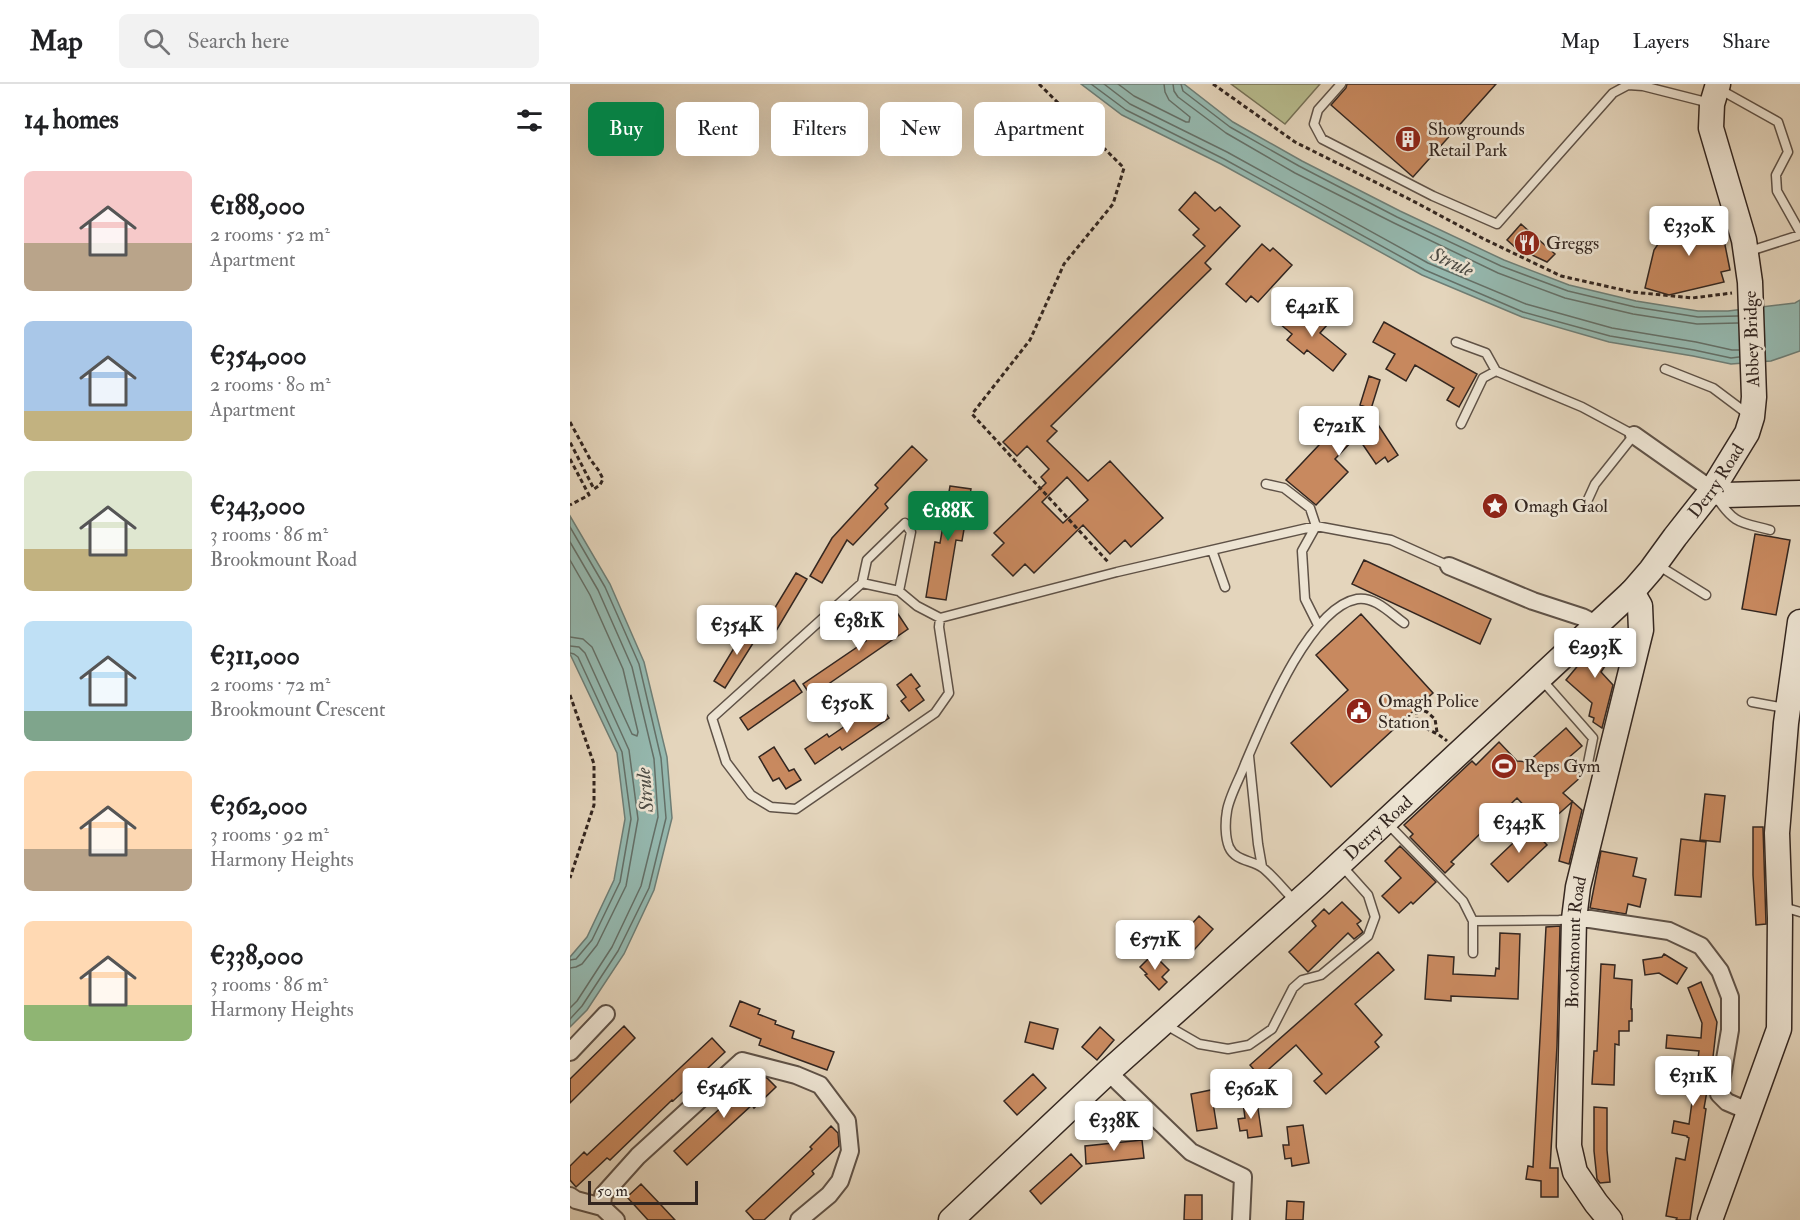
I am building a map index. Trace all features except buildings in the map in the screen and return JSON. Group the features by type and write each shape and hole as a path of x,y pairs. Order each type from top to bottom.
{"main road":[{"name":"Abbey Bridge","path":"1716,92 1712,128 1744,240 1750,282 1753,407"},
{"name":"Derry Road","path":"957,1218 1108,1072 1297,903 1632,592 1712,490 1747,433 1753,407"},
{"path":"1712,490 1725,495 1740,496 1800,493"},
{"name":"Brookmount Road","path":"1610,1220 1575,1172 1569,1146 1574,918 1578,887 1641,630 1640,606 1632,592"},
{"path":"1710,1220 1779,1029 1790,909 1777,833 1788,709 1800,622"}],"street":[{"path":"1634,435 1712,490"},
{"path":"1449,566 1596,624"},
{"path":"1574,918 1669,931 1701,946 1720,971 1730,997 1730,1030 1719,1094 1727,1102 1748,1112"},
{"path":"570,1052 606,1014"},
{"path":"602,1207 603,1194 638,1156 742,1061 796,1075 820,1085 847,1121 850,1151 840,1181 829,1195 799,1220"},
{"path":"1108,1072 1191,1152 1243,1177 1241,1220"},
{"path":"570,1196 576,1200 602,1207 616,1220"}],"lane":[{"path":"1341,84 1318,110 1314,124 1322,139 1433,196 1497,224 1613,93 1628,86 1643,85 1716,92 1778,122 1788,153 1776,175 1777,191 1800,233 1746,252"},
{"path":"1456,342 1486,353 1496,371 1582,407 1634,435 1595,484 1585,506"},
{"path":"1665,369 1753,407"},
{"path":"1461,424 1484,378 1496,371"},
{"path":"1266,484 1284,488 1310,508 1316,526 1302,551 1305,599 1318,626"},
{"path":"1712,490 1727,513 1736,521 1770,530"},
{"path":"899,591 911,532 905,523 867,560 862,583 712,718 726,762 751,795 771,807 796,809 935,713 949,693 939,627 940,618"},
{"path":"862,583 899,591 917,606 940,618 1117,572 1316,526 1391,540 1449,566"},
{"path":"1212,550 1225,587"},
{"path":"1656,564 1706,595"},
{"path":"1297,903 1262,867 1239,857 1230,850 1226,838 1227,809 1258,731 1303,645 1318,626 1334,610 1359,599 1369,599 1404,623"},
{"path":"1540,677 1593,738 1587,768"},
{"path":"1752,702 1788,709"},
{"path":"1249,755 1262,867"},
{"path":"1240,778 1252,774"},
{"path":"1386,821 1463,901 1473,921 1473,953"},
{"path":"1163,1023 1199,1044 1228,1049 1249,1045 1272,1029 1293,988 1302,980 1322,975 1368,936 1375,917 1368,895 1340,863"},
{"path":"1473,921 1574,918"}],"path":[{"path":"1039,84 1124,168 1113,204 1064,264 1030,340 972,414 1117,572"},
{"path":"570,422 603,479 594,489 570,442"},
{"path":"570,459 589,495 570,505"},
{"path":"570,695 594,764 594,805 570,878"},
{"path":"1437,732 1436,720 1427,712 1416,708 1417,722 1425,729 1437,732 1459,753"}],"green space":[{"path":"1231,84 1320,84 1285,124"}],"water":[{"name":"Strule","path":"1081,84 1184,84 1233,122 1302,161 1504,260 1569,285 1636,301 1698,311 1728,311 1795,303 1800,300 1800,351 1771,361 1731,364 1609,342 1522,317 1422,275 1221,164 1122,115"},
{"name":"Strule","path":"570,516 610,584 644,662 667,757 672,818 654,890 624,954 587,1010 570,1027 570,957 587,937 614,880 625,819 617,753 570,654"}],"place":[{"name":"Showgrounds Retail Park","path":"1408,139"},
{"name":"Greggs","path":"1527,243"},
{"name":"Omagh Gaol","path":"1495,506"},
{"name":"Omagh Police Station","path":"1359,711"},
{"name":"Reps Gym","path":"1504,766"}]}
